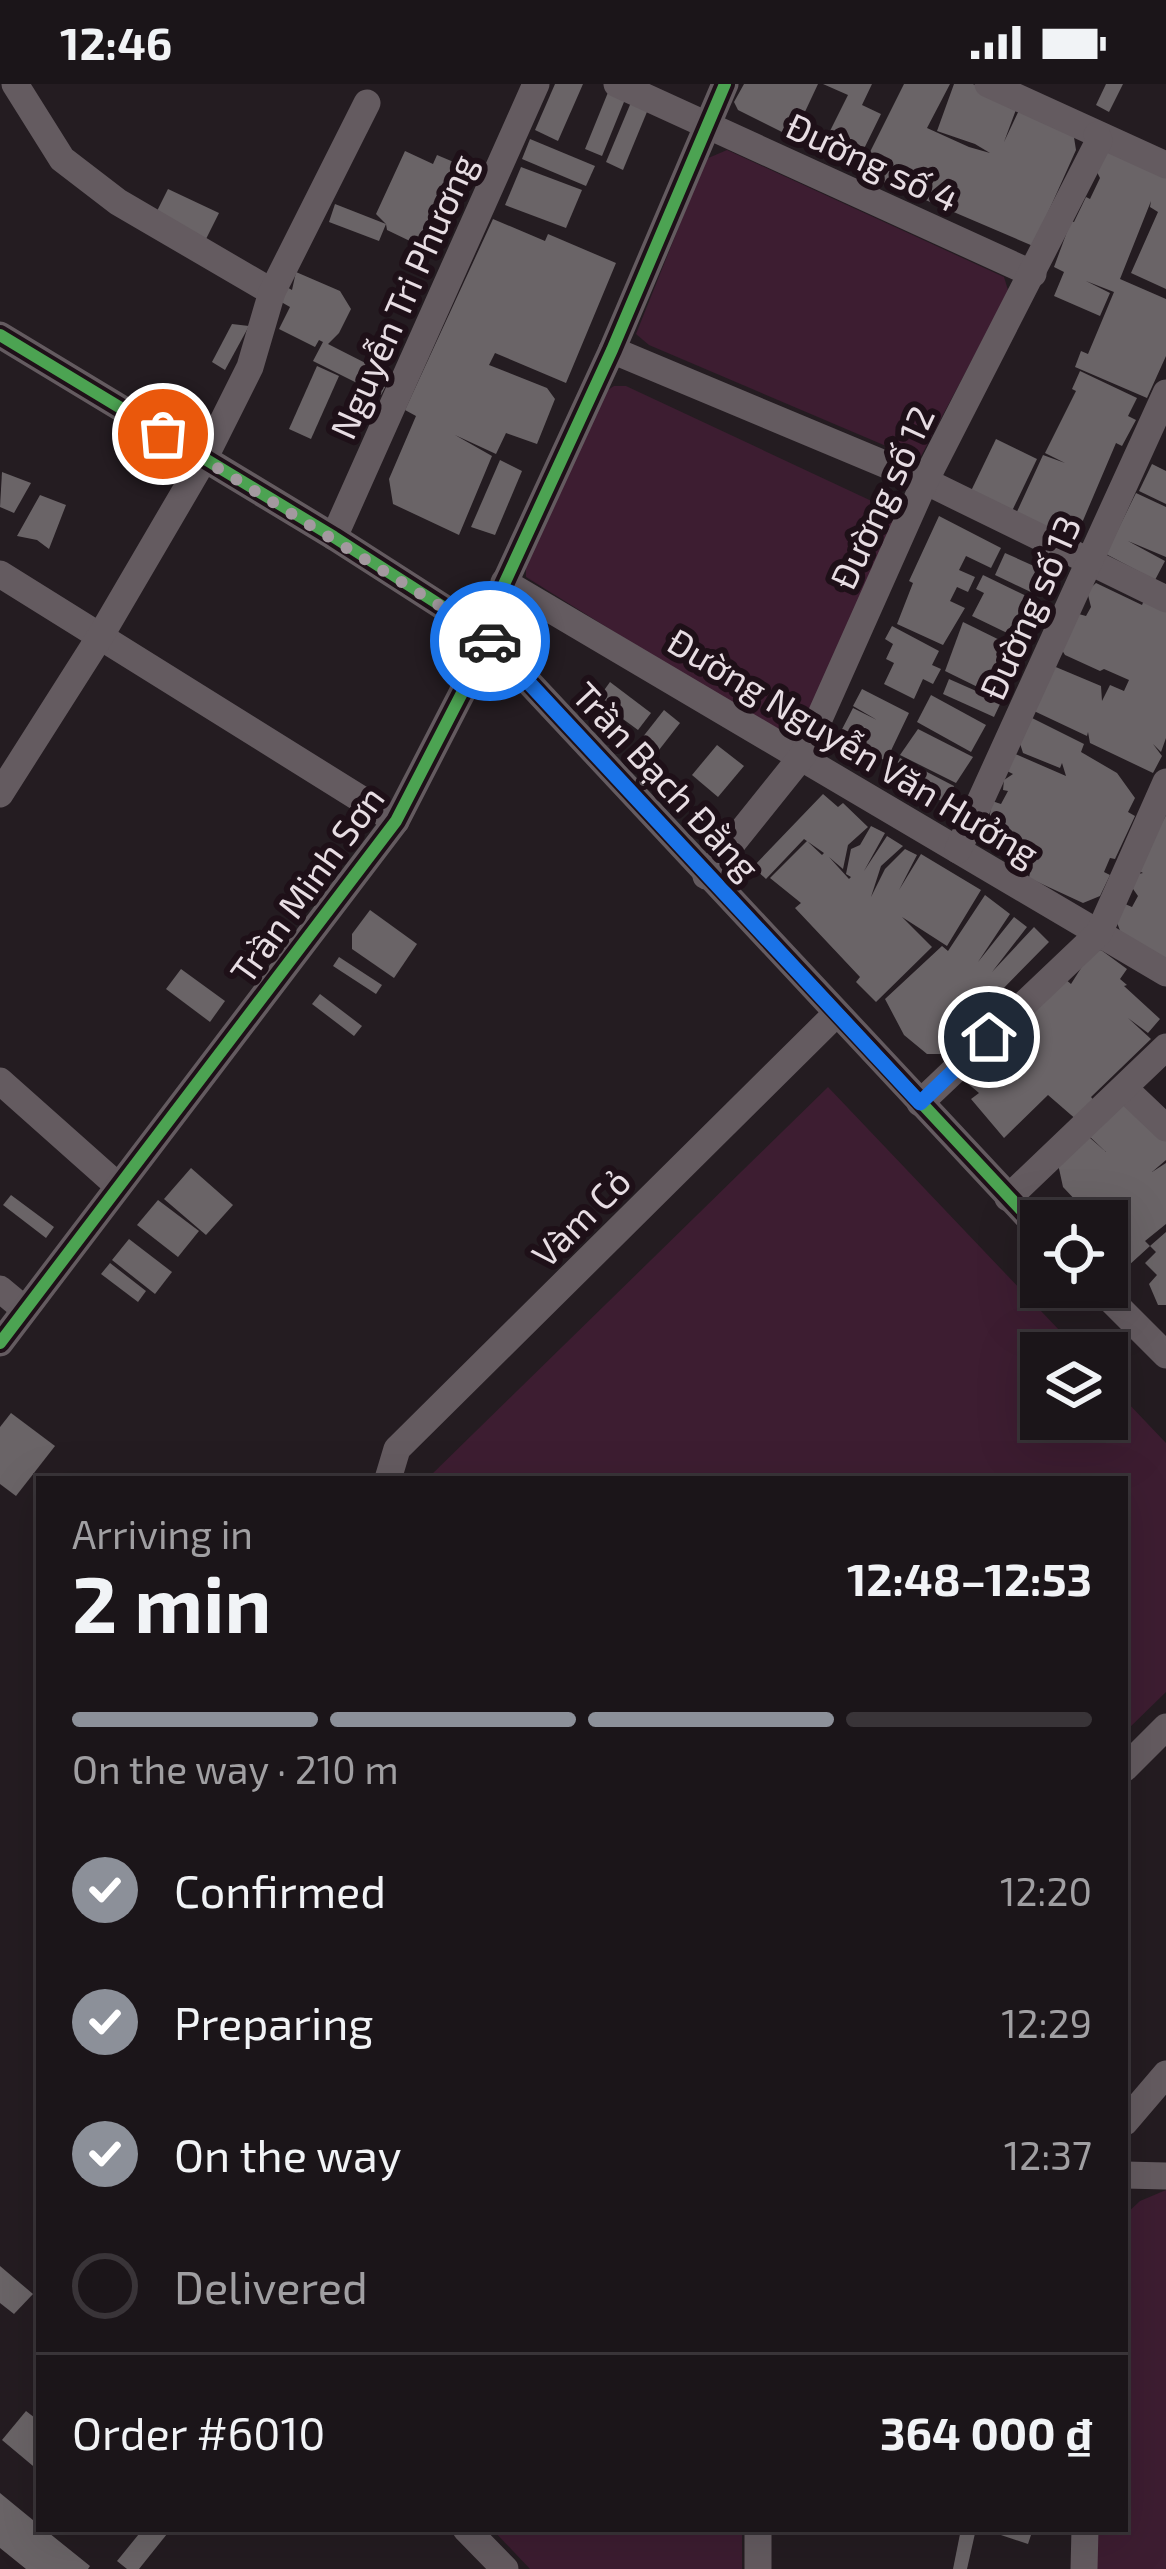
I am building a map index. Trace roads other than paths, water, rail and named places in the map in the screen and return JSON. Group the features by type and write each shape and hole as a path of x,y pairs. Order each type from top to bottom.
{"street":[{"path":"15,84 62,160 118,202 272,292"},
{"name":"Nguyễn Tri Phương","path":"334,537 536,84"},
{"name":"Đường số 4","path":"617,84 1033,274"},
{"name":"Trần Minh Sơn","path":"0,1343 396,821 462,693 482,632 612,350 725,84"},
{"path":"988,84 1166,165"},
{"path":"0,794 204,459 250,367 272,292 367,103"},
{"name":"Đường số 12","path":"706,876 803,755 925,482 1099,141 1096,135"},
{"name":"Trần Bạch Đằng","path":"0,335 482,632 1020,1210"},
{"path":"612,350 925,482 1166,599"},
{"name":"Đường số 13","path":"958,850 1166,393"},
{"path":"0,574 396,821"},
{"name":"Đường Nguyễn Văn Hưởng","path":"504,582 1166,973"},
{"path":"920,1103 1099,933 1166,782"},
{"name":"Vàm Cỏ","path":"389,1476 397,1449 836,1014"},
{"path":"1008,1198 1166,1047"},
{"path":"0,1082 118,1186"},
{"path":"1124,1088 1166,1128"},
{"path":"0,1288 25,1309"},
{"path":"1122,1308 1162,1342"},
{"path":"1128,1765 1166,1727"},
{"path":"1128,2118 1166,2074"},
{"path":"1128,2175 1166,2176"},
{"path":"469,2532 505,2569"},
{"path":"758,2532 758,2569"},
{"path":"1084,2569 1085,2532"}]}
